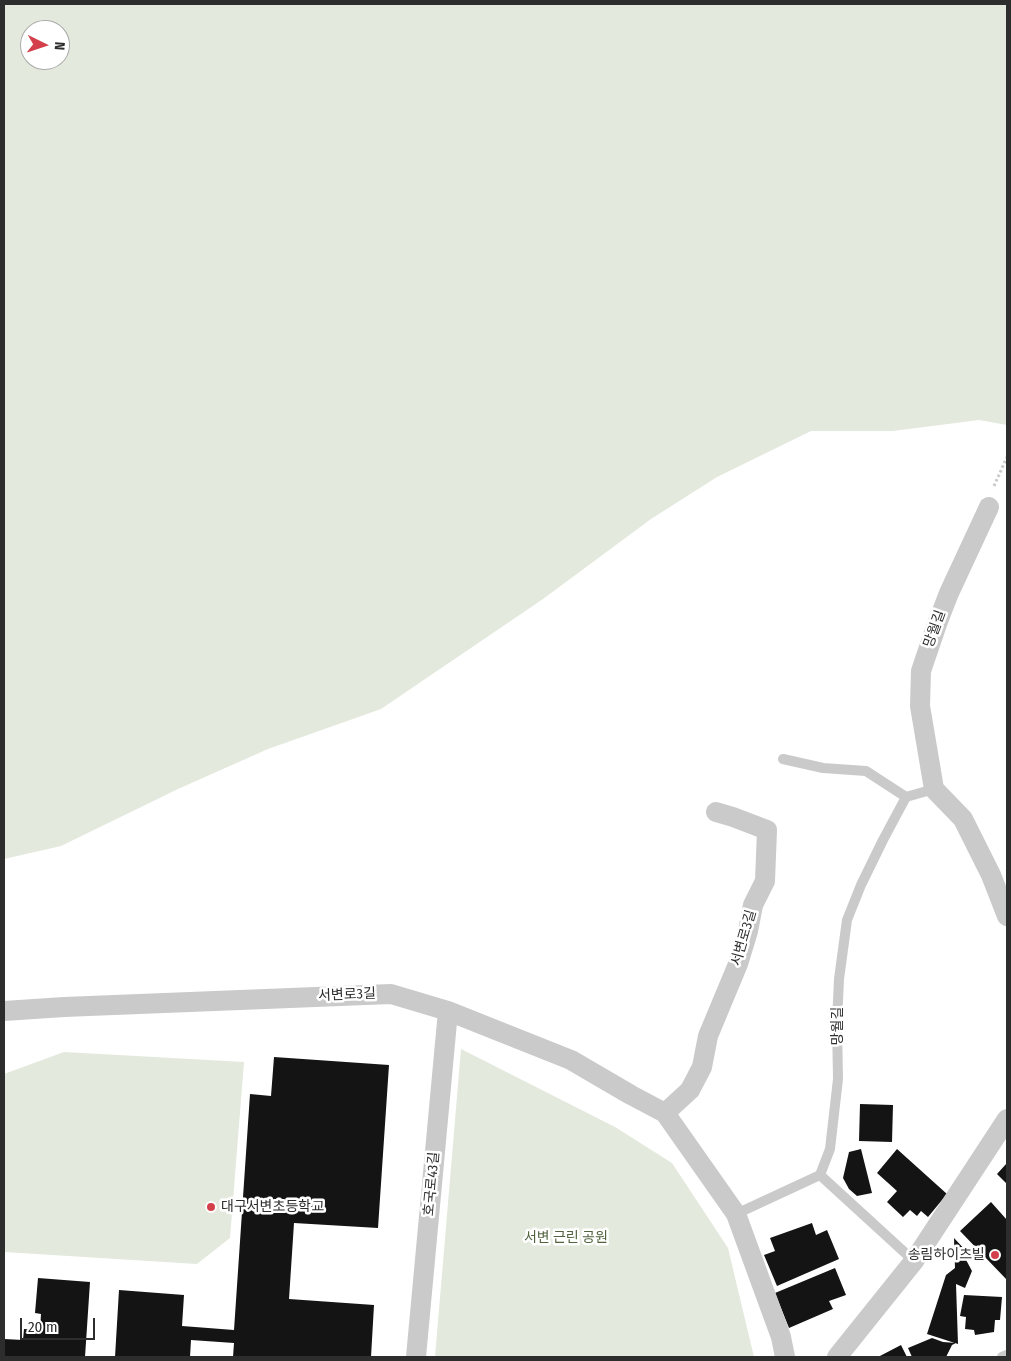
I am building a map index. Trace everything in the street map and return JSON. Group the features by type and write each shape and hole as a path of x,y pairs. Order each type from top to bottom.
{"street":[{"name":"망월길","path":"934,789 920,706 921,671 936,624 989,507"},
{"path":"934,789 964,819 991,875 1007,916"},
{"name":"서변로3길","path":"665,1112 690,1090 702,1067 708,1036 738,964 748,931 753,905 765,881 767,830 716,812"},
{"name":"서변로3길","path":"4,1011 73,1006 391,994 448,1011 571,1060 631,1095 665,1112 736,1214 780,1337 785,1357"},
{"name":"호국로43길","path":"416,1357 448,1011"},
{"path":"837,1357 914,1261 1007,1119"}],"lane":[{"path":"783,759 823,768 866,771 906,797 934,789"},
{"name":"망월길","path":"820,1175 830,1149 838,1079 837,1023 839,979 846,920 882,840 906,797"},
{"path":"736,1214 820,1175 914,1261"},
{"path":"1002,1357 1007,1355"}],"path":[{"path":"989,507 995,483 1007,457"}],"green space":[{"path":"4,4 1007,4 1007,425 979,420 893,431 811,431 717,477 651,519 543,599 381,709 268,749 178,789 61,846 4,859"},
{"name":"서변 근린 공원","path":"461,1049 615,1127 672,1163 728,1248 754,1357 435,1357"},
{"path":"64,1052 244,1062 230,1238 197,1264 4,1252 4,1074"}],"building":[{"name":"대구서변초등학교","path":"274,1057 389,1065 378,1228 294,1223 289,1299 374,1305 371,1357 233,1357 234,1343 191,1340 190,1357 115,1357 119,1290 184,1295 182,1326 234,1330 250,1094 271,1096"},
{"path":"860,1104 893,1105 892,1142 859,1141"},
{"path":"861,1149 872,1193 857,1196 849,1189 843,1178 849,1152"},
{"path":"897,1149 947,1194 928,1217 921,1211 917,1216 910,1210 903,1217 887,1202 897,1191 877,1173"},
{"path":"1007,1163 1007,1184 997,1174"},
{"name":"송림하이츠빌","path":"991,1202 1007,1220 1007,1280 960,1231"},
{"path":"812,1223 816,1235 827,1230 839,1259 777,1286 764,1255 775,1251 770,1238"},
{"path":"954,1238 968,1253 965,1258 972,1271 965,1288 956,1284 958,1344 927,1334 946,1275 955,1268"},
{"path":"835,1268 846,1295 829,1301 833,1309 789,1328 775,1293"},
{"path":"38,1278 90,1282 85,1357 4,1357 4,1339 23,1340 24,1329 40,1330 41,1314 35,1313"},
{"path":"964,1295 1002,1297 1000,1320 995,1320 994,1332 975,1335 974,1330 965,1329 966,1317 960,1316"},
{"path":"932,1338 943,1342 956,1343 952,1345 946,1357 912,1357 908,1348"},
{"path":"901,1345 907,1357 878,1357"}],"place":[{"name":"대구서변초등학교","path":"211,1207"},
{"name":"송림하이츠빌","path":"995,1255"}]}
